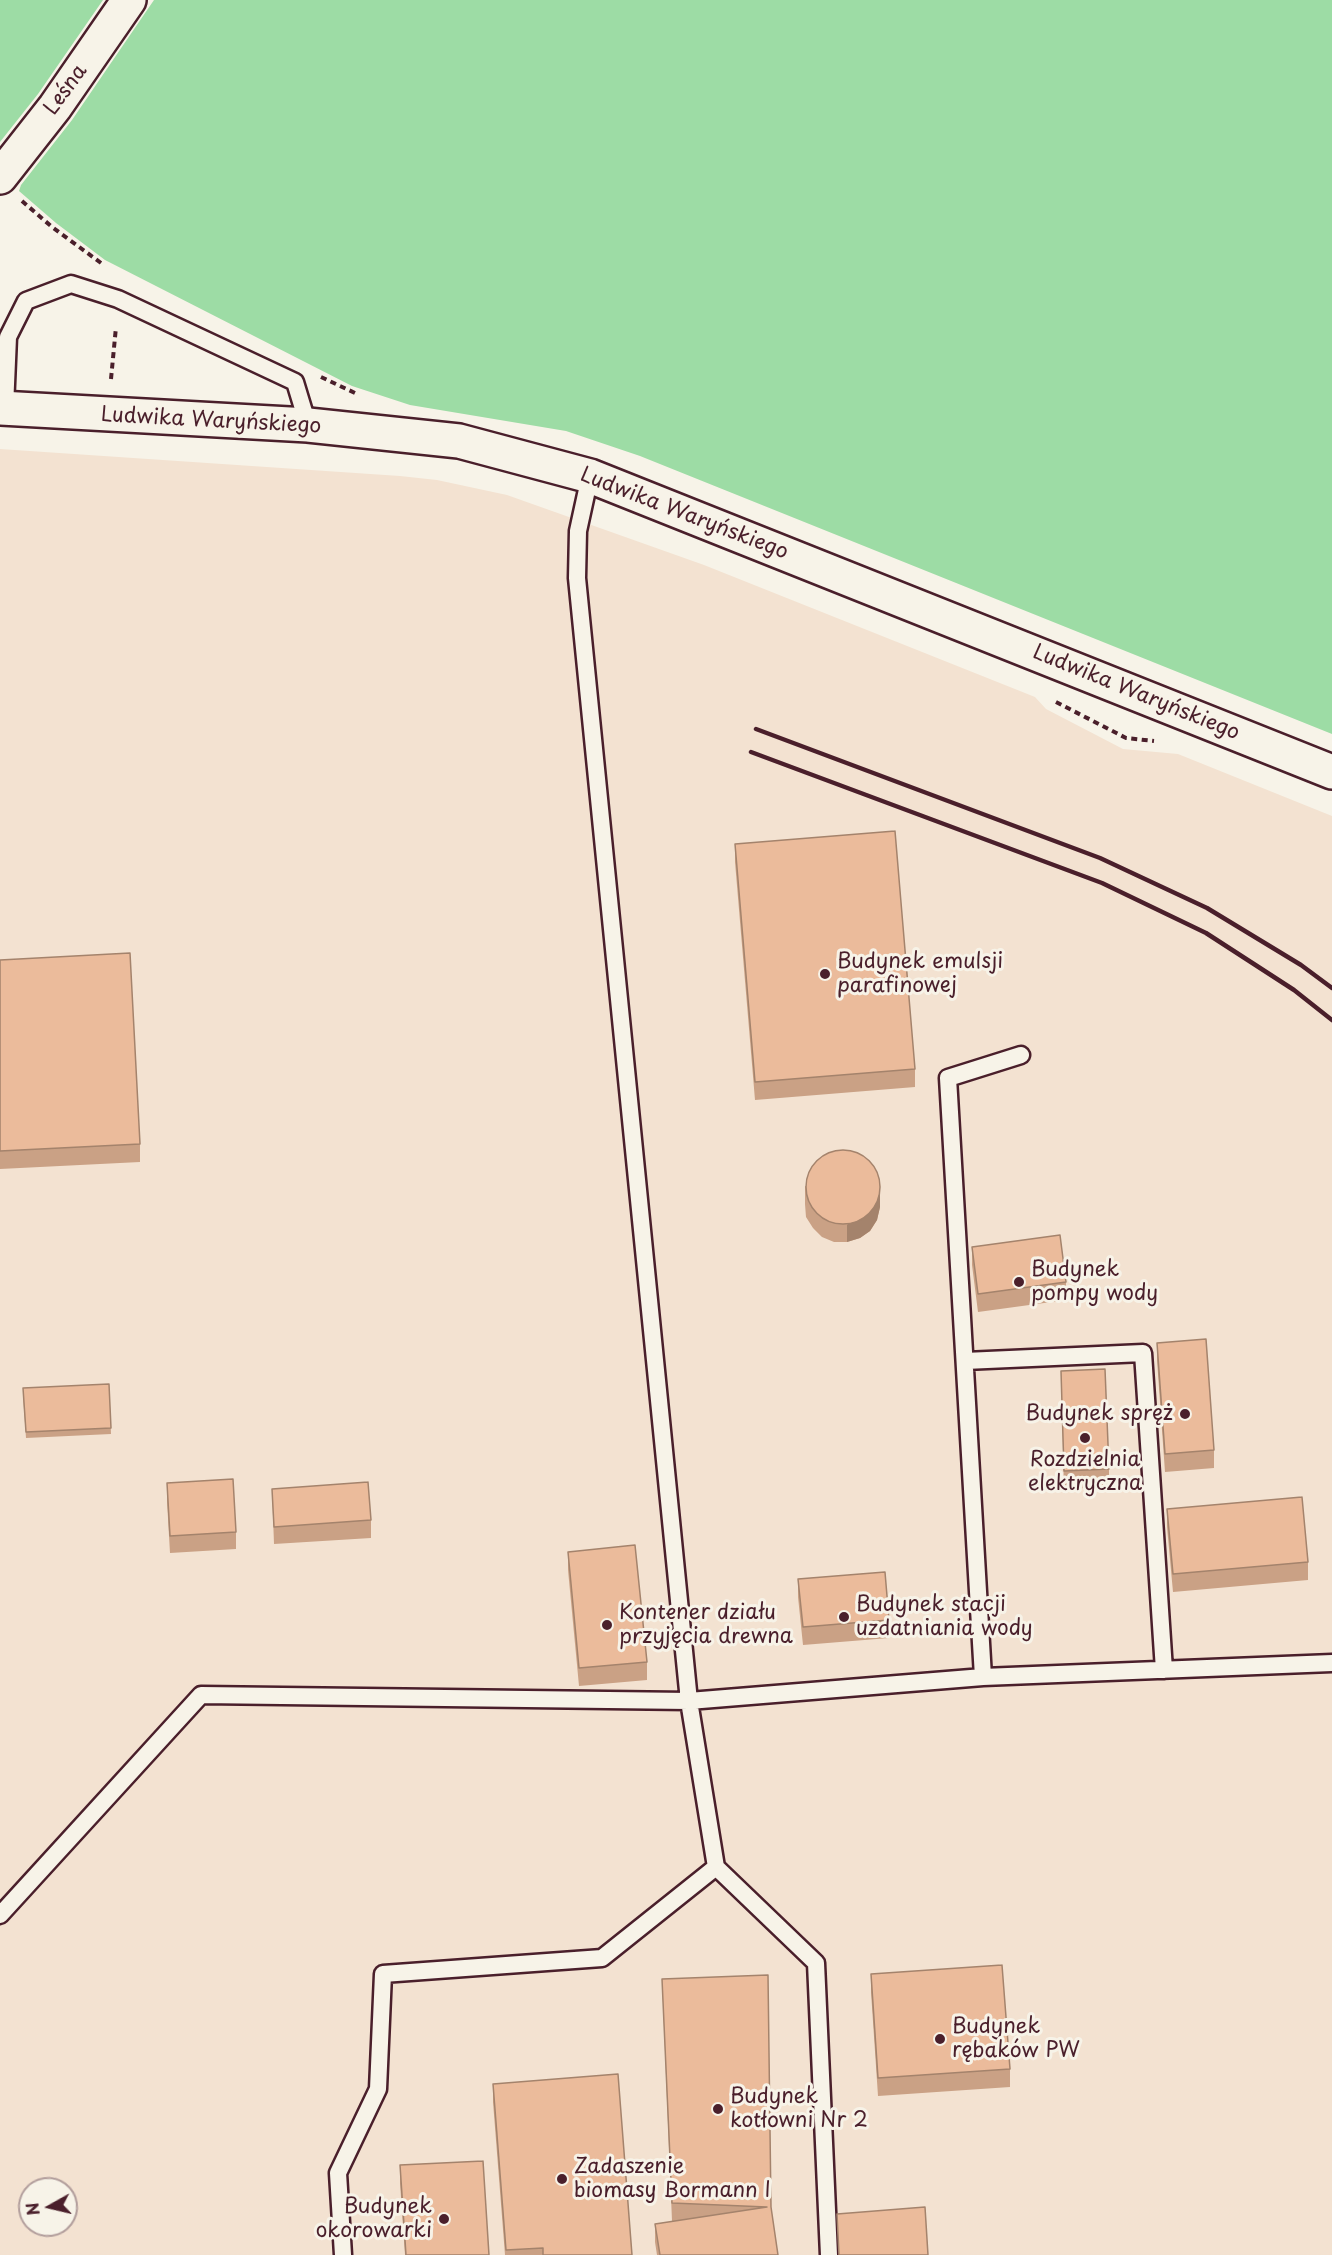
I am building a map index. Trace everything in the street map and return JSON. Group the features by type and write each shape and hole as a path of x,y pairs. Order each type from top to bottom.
{"street":[{"name":"Leśna","path":"0,177 55,107 129,0"},
{"name":"Ludwika Waryńskiego","path":"2,408 308,425 459,441 590,476 1332,772"}],"lane":[{"path":"2,408 8,337 26,301 72,284 118,299 295,382 308,425"},
{"path":"590,476 578,531 577,578 689,1701 716,1867 816,1963 829,2255"},
{"path":"983,1677 948,1078 1022,1055"},
{"path":"965,1361 1143,1353 1164,1670"},
{"path":"0,1915 201,1695 689,1701 983,1677 1332,1663"},
{"path":"343,2255 338,2173 378,2090 383,1974 602,1958 716,1867"}],"path":[{"path":"108,415 118,299"}],"shaded area":[{"path":"0,449 400,476 437,480 507,495 704,565 1035,697 1046,709 1123,749 1178,754 1332,816 1332,2255 0,2255"}],"green space":[{"path":"0,0 103,0 38,94 0,142"},
{"path":"154,0 1332,0 1332,734 640,456 566,431 410,405 352,386 105,260 56,223 19,191 21,185 72,120"}],"building":[{"name":"Budynek emulsji parafinowej","path":"895,831 915,1069 755,1082 735,844"},
{"path":"130,953 140,1144 0,1151 0,960"},
{"path":"850,1150 870,1160 878,1173 880,1187 878,1201 870,1214 857,1222 836,1224 816,1214 808,1201 806,1180 816,1160 829,1152"},
{"name":"Budynek pompy wody","path":"1060,1235 1066,1282 978,1294 972,1247"},
{"name":"Budynek spręż","path":"1206,1339 1214,1450 1165,1454 1157,1343"},
{"name":"Rozdzielnia elektryczna","path":"1105,1369 1109,1469 1064,1471 1061,1371"},
{"path":"109,1384 111,1428 26,1432 23,1388"},
{"path":"233,1479 236,1532 170,1536 167,1483"},
{"path":"368,1482 371,1520 274,1527 272,1489"},
{"path":"1302,1497 1308,1562 1173,1574 1167,1509"},
{"name":"Kontener działu przyjęcia drewna","path":"635,1545 647,1662 579,1668 568,1552"},
{"name":"Budynek stacji uzdatniania wody","path":"885,1572 889,1620 803,1627 798,1579"},
{"name":"Budynek rębaków PW","path":"1002,1965 1010,2069 878,2078 871,1974"},
{"name":"Budynek kotłowni Nr 2","path":"768,1975 771,2207 778,2255 660,2255 655,2224 767,2207 672,2203 662,1979"},
{"name":"Zadaszenie biomasy Bormann I","path":"618,2074 632,2255 543,2255 543,2248 506,2250 493,2084"},
{"name":"Budynek okorowarki","path":"483,2161 489,2255 406,2255 400,2165"},
{"path":"925,2207 928,2255 839,2255 837,2214"}],"railway":[{"path":"756,729 1100,858 1207,908 1301,965 1332,988"},
{"path":"751,752 1102,883 1206,933 1294,990 1332,1020"}],"place":[{"name":"Budynek emulsji parafinowej","path":"825,974"},
{"name":"Budynek pompy wody","path":"1019,1282"},
{"name":"Budynek spręż","path":"1185,1414"},
{"name":"Rozdzielnia elektryczna","path":"1085,1438"},
{"name":"Budynek stacji uzdatniania wody","path":"844,1617"},
{"name":"Kontener działu przyjęcia drewna","path":"607,1625"},
{"name":"Budynek rębaków PW","path":"940,2039"},
{"name":"Budynek kotłowni Nr 2","path":"718,2109"},
{"name":"Zadaszenie biomasy Bormann I","path":"562,2179"},
{"name":"Budynek okorowarki","path":"444,2219"}]}
